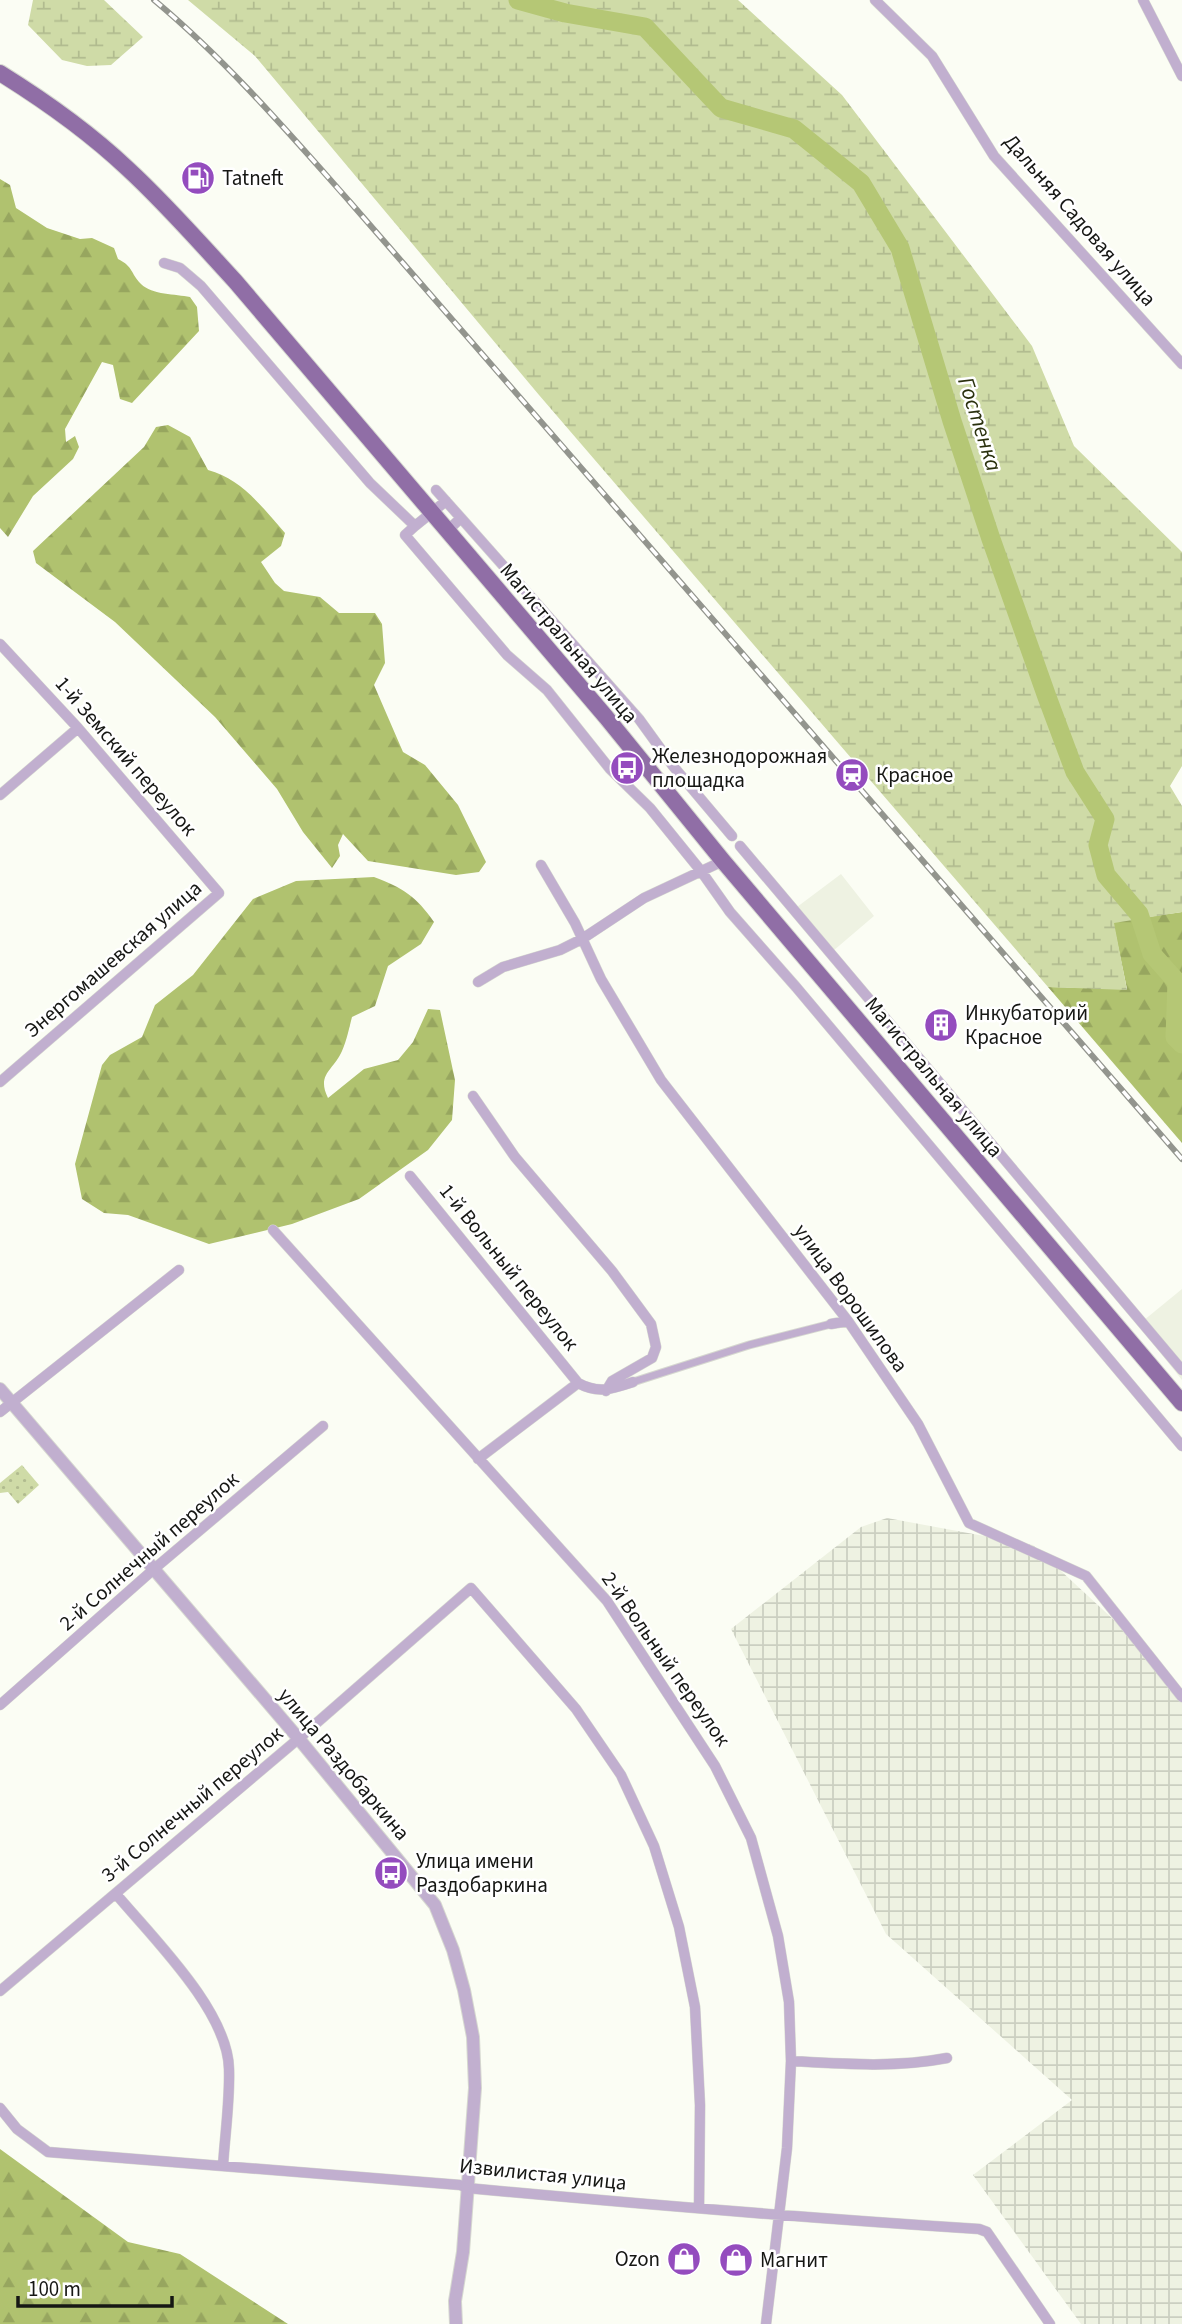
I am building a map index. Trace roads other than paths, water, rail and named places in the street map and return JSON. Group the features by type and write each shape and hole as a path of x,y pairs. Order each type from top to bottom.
{"main road":[{"name":"Магистральная улица","path":"0,73 71,120 127,168 179,219 235,281 606,717 723,861 1182,1403"}],"street":[{"name":"Дальняя Садовая улица","path":"875,0 932,56 994,156 1182,364"},
{"path":"1143,0 1182,76"},
{"path":"164,263 180,268 201,286 370,483 415,526"},
{"path":"436,490 639,719 673,766 732,836"},
{"path":"446,501 405,535 507,655 547,691 610,769 649,808 701,871 730,912 1182,1446"},
{"path":"447,531 461,518"},
{"name":"1-й Земский переулок","path":"1,644 78,728 219,893"},
{"path":"0,795 78,728"},
{"path":"740,846 1182,1370"},
{"path":"478,982 503,967 560,950 583,939 644,898 723,861"},
{"name":"улица Ворошилова","path":"541,865 583,939 601,979 661,1080 848,1321 918,1424 969,1523 1086,1576 1182,1697"},
{"name":"Энергомашевская улица","path":"0,1082 219,893"},
{"path":"474,1096 515,1157 612,1271 650,1324 656,1347 652,1358 612,1381 606,1391"},
{"name":"1-й Вольный переулок","path":"410,1175 578,1382"},
{"name":"2-й Вольный переулок","path":"273,1230 607,1601 715,1766 751,1838 778,1936 789,2002 791,2061 787,2148 776,2216 766,2324"},
{"path":"0,1412 179,1270"},
{"path":"478,1459 578,1382 589,1389 606,1391 749,1345 848,1321"},
{"name":"улица Раздобаркина","path":"0,1389 299,1739 435,1905 453,1950 473,2037 475,2088 463,2252 455,2301 456,2324"},
{"name":"2-й Солнечный переулок","path":"0,1705 154,1569 323,1426"},
{"name":"3-й Солнечный переулок","path":"0,1991 299,1739 471,1588 576,1709 621,1775 654,1846 679,1927 695,2007 700,2105 699,2208"},
{"path":"116,1894 186,1978 218,2024 229,2066 223,2166"},
{"path":"791,2061 874,2065 918,2064 947,2058"},
{"name":"Извилистая улица","path":"0,2108 17,2129 48,2152 460,2185 467,2188 776,2216 979,2229 987,2232 1050,2324"}],"waterway":[{"name":"Гостенка","path":"518,0 565,13 645,27 721,108 794,129 861,183 900,248 952,421 1047,697 1075,772 1105,819 1098,845 1106,875 1139,914 1152,954 1177,982 1175,1037 1182,1044"}],"railway":[{"path":"154,0 206,47 280,123 1182,1159"}],"place":[{"name":"Tatneft","path":"198,178"},
{"name":"Железнодорожная площадка","path":"627,768"},
{"name":"Красное","path":"852,775"},
{"name":"Инкубаторий Красное","path":"941,1025"},
{"name":"Улица имени Раздобаркина","path":"391,1873"},
{"name":"Ozon","path":"684,2259"},
{"name":"Магнит","path":"736,2260"}]}
